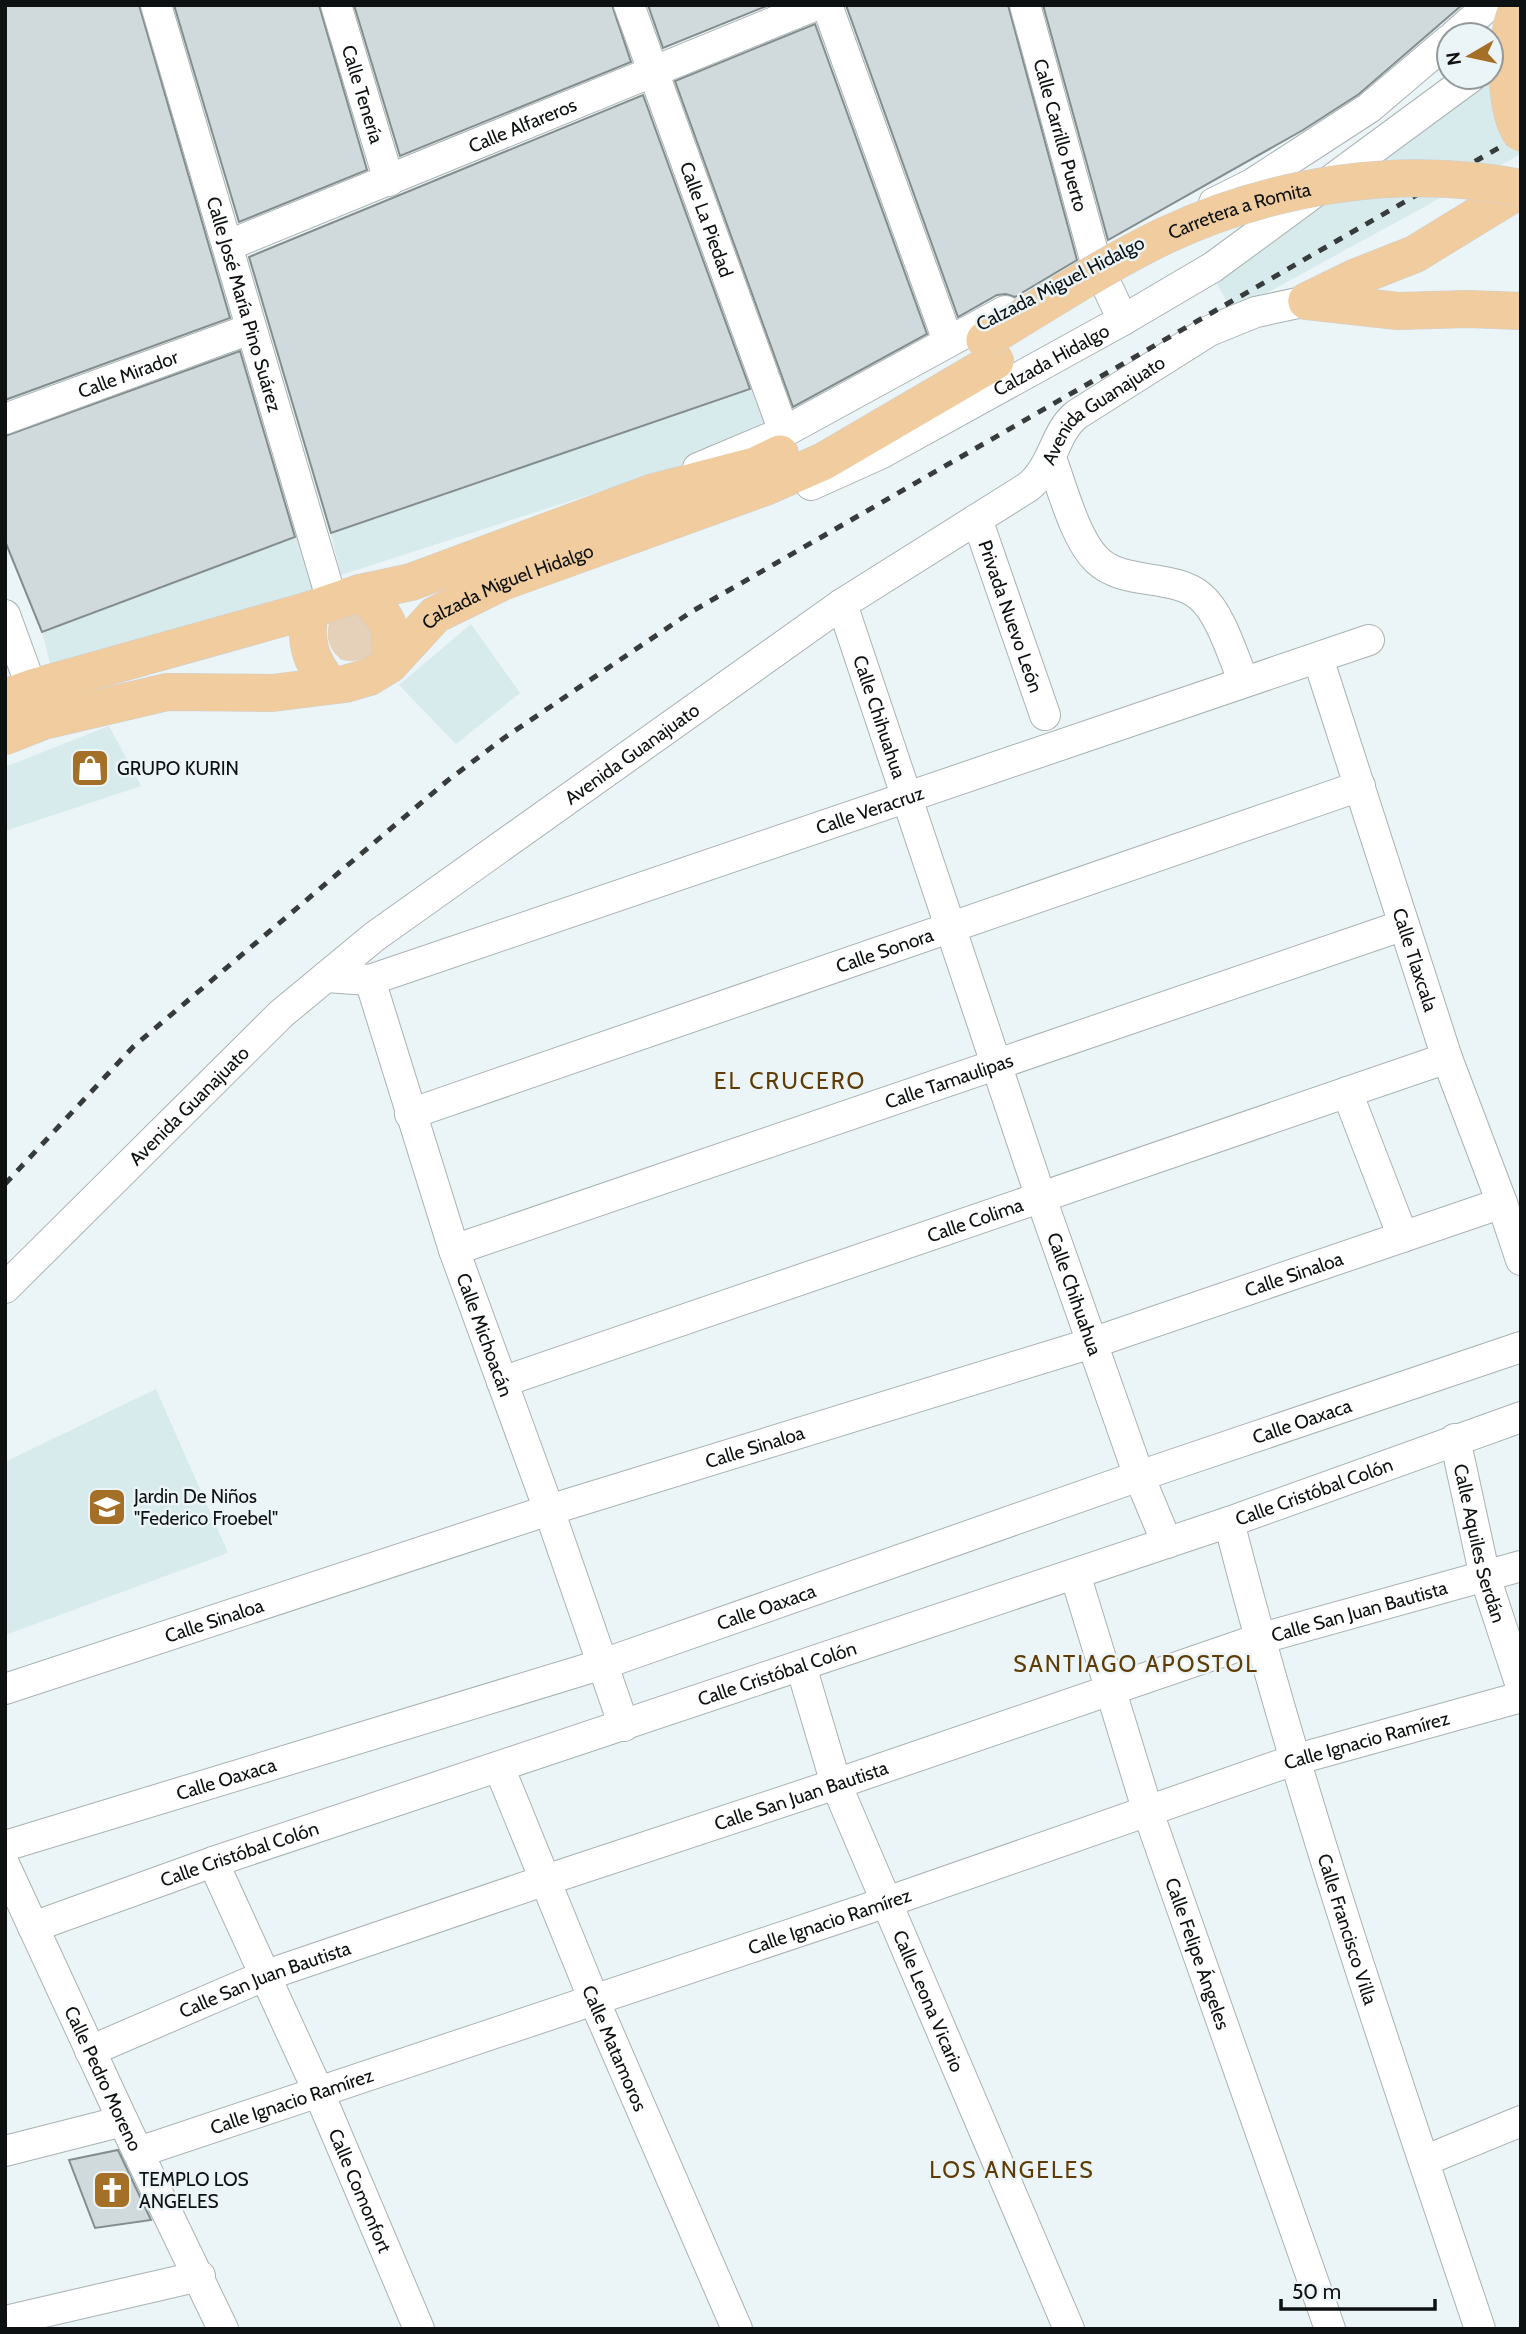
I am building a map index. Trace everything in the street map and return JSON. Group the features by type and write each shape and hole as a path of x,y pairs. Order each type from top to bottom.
{"main road":[{"path":"1520,5 1511,35 1508,94 1514,125 1521,133"},
{"name":"Carretera a Romita","path":"990,350 1122,258 1209,217 1275,197 1381,178 1442,177 1521,188"},
{"path":"1307,301 1354,278 1415,254 1521,188"},
{"name":"Carretera a Romita","path":"990,350 1143,269 1219,235 1290,216 1362,204 1432,199 1521,208"},
{"path":"1307,301 1398,311 1521,311"},
{"name":"Calzada Miguel Hidalgo","path":"5,736 27,703 334,601 411,582 651,493 755,466 990,350"},
{"name":"Calzada Miguel Hidalgo","path":"27,703 167,692 272,693 345,684 369,677 390,664 436,615 502,582 765,487 824,461 990,350"},
{"path":"330,685 317,669 308,651 306,630 334,601 376,606 388,622 392,643 390,664"}],"street":[{"name":"Calle José María Pino Suárez","path":"156,5 229,245 250,329 334,601"},
{"name":"Calle Tenería","path":"336,5 388,181"},
{"name":"Calle La Piedad","path":"629,5 784,432"},
{"name":"Calle Alfareros","path":"229,245 816,5"},
{"path":"827,5 948,341"},
{"name":"Calle Carrillo Puerto","path":"1025,5 1096,263 1123,320"},
{"path":"1470,21 1489,5"},
{"path":"1505,52 1521,41"},
{"name":"Calzada Miguel Hidalgo","path":"651,493 676,477 784,432 948,341 1252,184 1369,108 1435,52"},
{"name":"Calzada Hidalgo","path":"586,552 719,519 785,497 880,454 1123,320 1213,267 1452,91"},
{"path":"1369,108 1391,136"},
{"path":"1195,213 1203,228 1213,267"},
{"name":"Avenida Guanajuato","path":"5,1289 281,1014 374,937 842,604 1038,479 1068,422 1076,415 1209,331 1256,312 1307,301"},
{"name":"Calle Mirador","path":"5,419 250,329"},
{"path":"1051,458 1085,546 1099,562 1115,572 1186,588 1200,595 1213,610 1244,682"},
{"name":"Privada Nuevo León","path":"977,519 1045,715"},
{"name":"Calle Chihuahua","path":"842,604 1041,1198 1139,1476 1167,1544"},
{"path":"5,615 27,703"},
{"name":"Calle Veracruz","path":"370,980 1369,640"},
{"name":"Calle Tlaxcala","path":"1318,657 1447,1058 1521,1259"},
{"name":"Calle Sonora","path":"410,1114 1360,786"},
{"name":"Calle Tamaulipas","path":"454,1250 1404,925"},
{"path":"326,977 370,980"},
{"name":"Calle Michoacán","path":"370,980 454,1250 624,1726"},
{"name":"Calle Colima","path":"502,1382 1447,1058"},
{"path":"1347,1093 1403,1237"},
{"name":"Calle Sinaloa","path":"5,1689 549,1510 1092,1343 1502,1203"},
{"name":"Calle Oaxaca","path":"5,1846 603,1664 1139,1476 1521,1347"},
{"name":"Calle Cristóbal Colón","path":"33,1927 213,1862 1167,1544 1521,1417"},
{"name":"Calle Aquiles Serdán","path":"1455,1439 1485,1577 1521,1686"},
{"name":"Calle Francisco Villa","path":"1228,1522 1294,1760 1480,2329"},
{"name":"Calle San Juan Bautista","path":"90,2050 264,1976 546,1880 1259,1639 1521,1566"},
{"name":"Calle Felipe Ángeles","path":"1075,1574 1148,1812 1330,2329"},
{"name":"Calle Leona Vicario","path":"801,1666 836,1784 1069,2329"},
{"name":"Calle Ignacio Ramírez","path":"139,2152 887,1902 1294,1760 1521,1697"},
{"name":"Calle Matamoros","path":"499,1768 594,2000 737,2329"},
{"name":"Calle Comonfort","path":"213,1862 319,2094 419,2329"},
{"name":"Calle Pedro Moreno","path":"5,1866 223,2329"},
{"path":"5,2151 123,2121"},
{"path":"1423,2161 1521,2122"},
{"path":"5,2321 66,2318 200,2276"}],"shaded area":[{"path":"1521,55 1521,154 1232,312 1214,278 1471,91 1505,91 1505,67"},
{"path":"767,383 784,432 341,575 331,533"},
{"path":"298,536 315,589 52,671 42,632"},
{"path":"368,608 375,653 359,660 342,660 329,642 330,620"},
{"path":"471,624 520,693 456,744 399,685"},
{"path":"109,726 141,786 5,831 5,767"},
{"name":"Jardin De Niños \"Federico Froebel\"","path":"156,1389 228,1553 5,1635 5,1462"}],"building":[{"path":"5,5 139,5 230,318 5,400"},
{"path":"174,5 319,5 367,170 239,222"},
{"path":"354,5 612,5 631,62 400,156"},
{"path":"648,5 769,5 663,48"},
{"path":"846,5 1008,5 1077,260 1015,297 997,295 958,317"},
{"path":"1043,5 1462,5 1443,21 1435,21 1435,28 1359,94 1303,130 1108,240"},
{"path":"815,24 927,334 793,407 675,81"},
{"path":"643,95 750,389 331,533 249,257"},
{"path":"240,351 295,537 42,632 5,541 5,436"},
{"name":"TEMPLO LOS ANGELES","path":"118,2150 151,2220 95,2228 69,2160"}],"railway":[{"path":"5,1184 133,1047 447,781 504,738 691,612 1521,135"}],"place":[{"name":"GRUPO KURIN","path":"90,768"},
{"name":"Jardin De Niños \"Federico Froebel\"","path":"107,1507"},
{"name":"TEMPLO LOS ANGELES","path":"112,2190"}],"district":[{"name":"EL CRUCERO","path":"790,1081"},
{"name":"SANTIAGO APOSTOL","path":"1136,1664"},
{"name":"LOS ANGELES","path":"1012,2170"}]}
